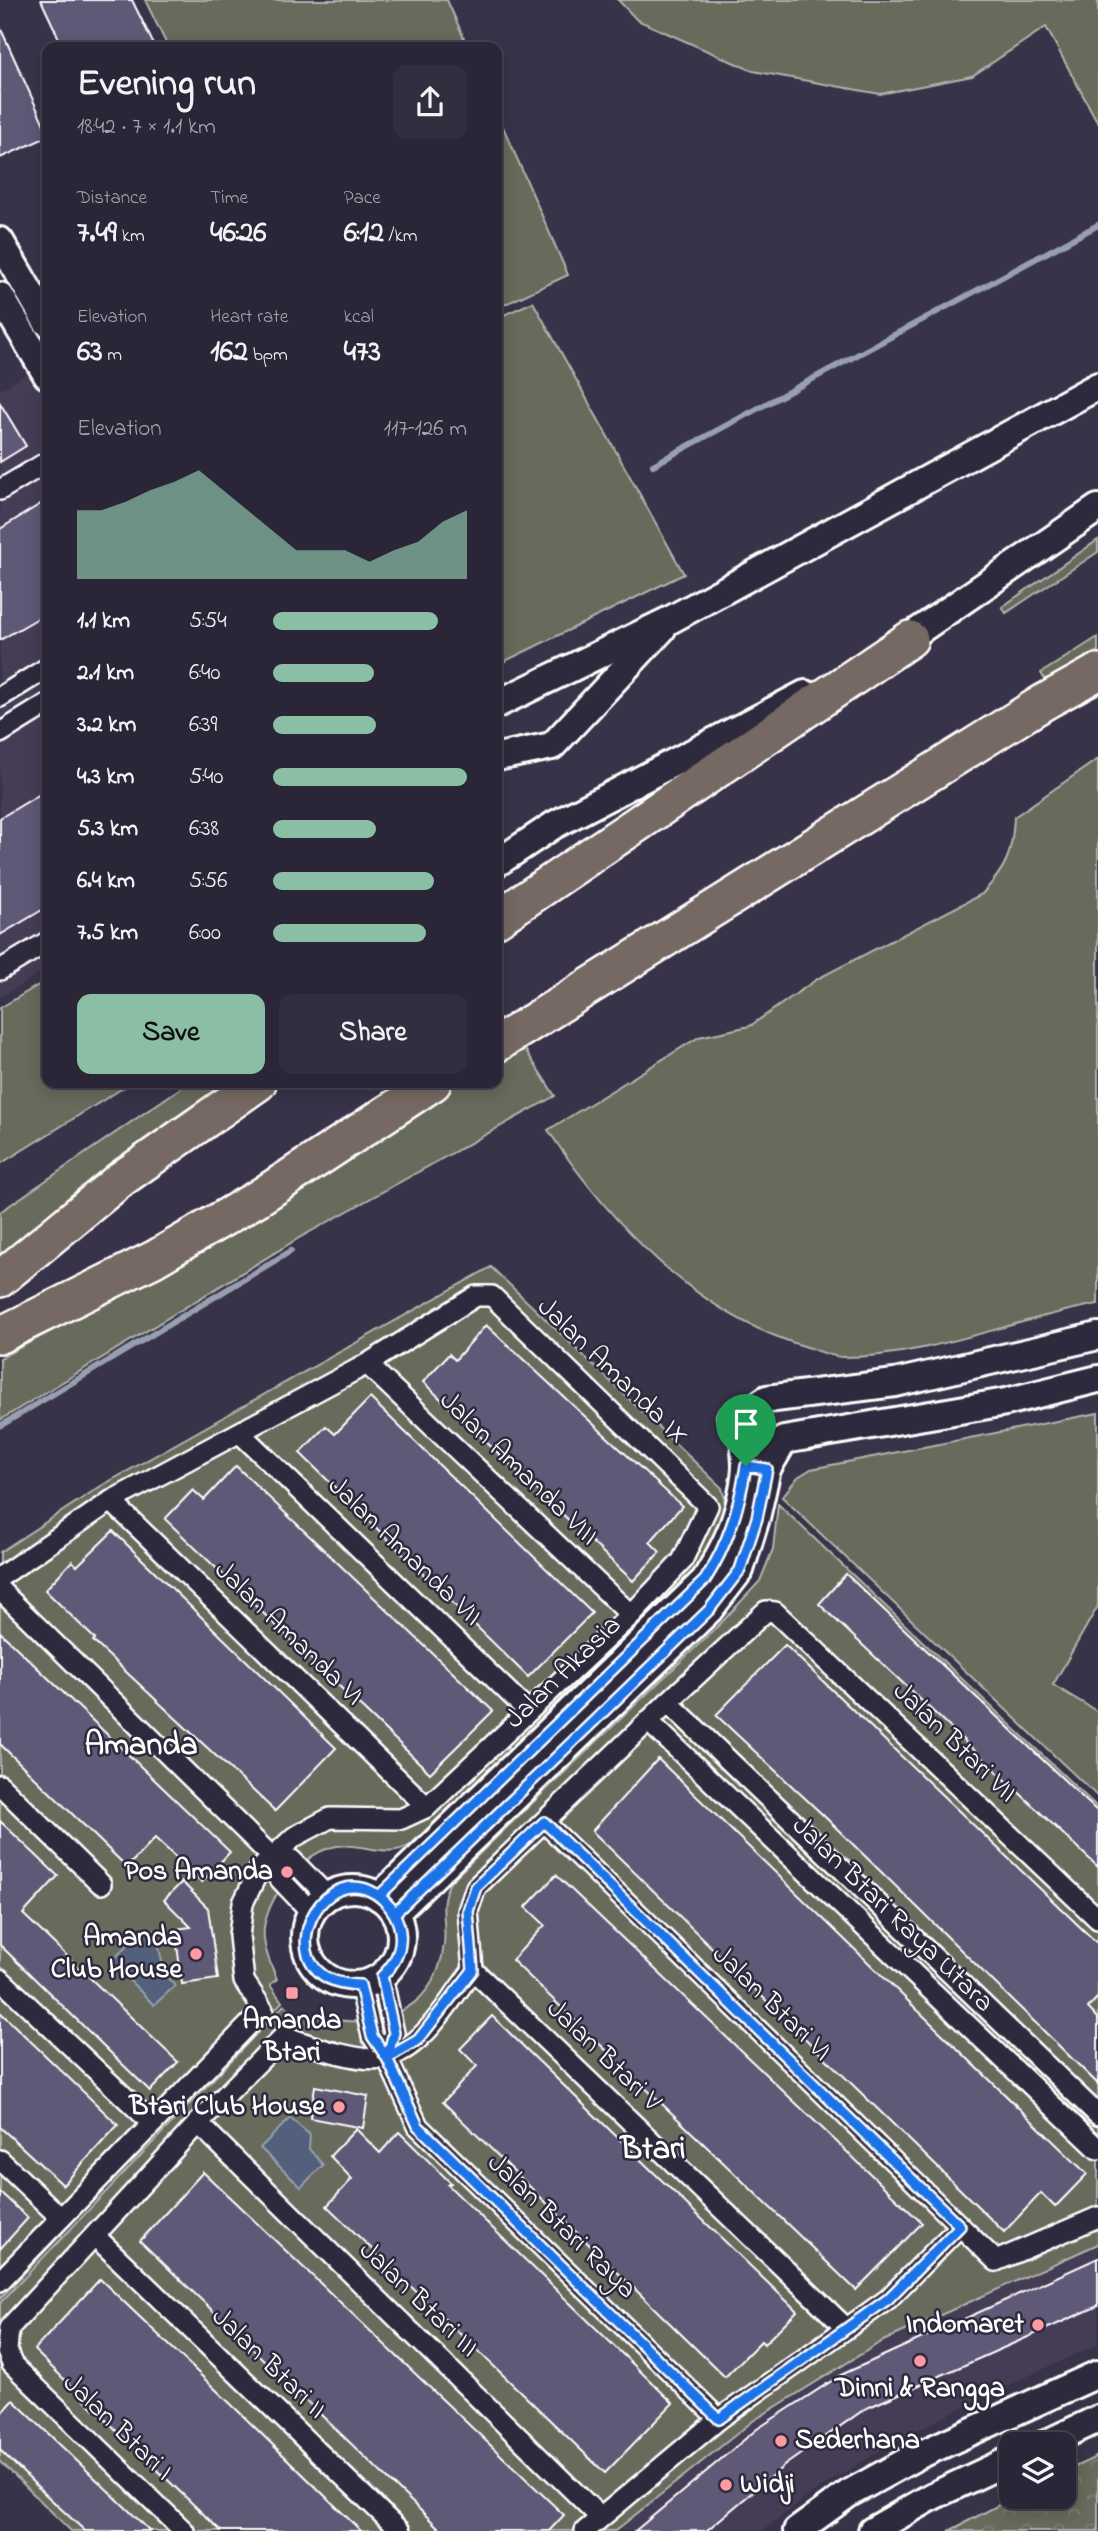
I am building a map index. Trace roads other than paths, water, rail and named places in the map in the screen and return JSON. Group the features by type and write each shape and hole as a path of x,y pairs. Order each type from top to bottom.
{"highway":[{"path":"502,916 910,639"},
{"path":"502,1041 1044,702 1098,672"},
{"path":"0,1279 121,1179 251,1088"},
{"path":"0,1335 154,1259 258,1198 425,1088"}],"street":[{"path":"0,241 42,313"},
{"path":"0,296 42,367"},
{"path":"502,702 670,620 1098,386"},
{"path":"0,490 42,465"},
{"path":"502,860 554,825 910,639 1098,508"},
{"path":"502,756 552,746 670,620"},
{"path":"0,697 42,671"},
{"path":"0,733 42,707"},
{"path":"0,970 42,945"},
{"name":"Jalan Amanda IX","path":"367,1364 476,1296 492,1296 705,1500 708,1508 682,1561 631,1615"},
{"path":"767,1396 895,1383 1098,1336"},
{"path":"0,1577 111,1501 367,1364"},
{"name":"Jalan Amanda VIII","path":"367,1364 631,1615"},
{"path":"784,1440 1006,1402 1098,1379"},
{"name":"Jalan Akasia","path":"387,1905 709,1610 740,1570 757,1518 756,1468 734,1426 767,1396 784,1440 756,1468"},
{"name":"Jalan Amanda VII","path":"240,1433 528,1711"},
{"name":"Jalan Amanda VI","path":"111,1501 427,1807"},
{"path":"0,1590 272,1857 276,1876 319,1905"},
{"name":"Jalan Btari VII","path":"668,1702 771,1610 1098,1919"},
{"path":"0,2281 263,2010 244,1981 239,1936 243,1903 258,1870 294,1837 330,1818 401,1819 427,1807 631,1615"},
{"path":"96,2237 198,2123 284,2036 350,2056 387,2058 418,2040 473,1970 468,1911 476,1887 668,1702"},
{"name":"Jalan Btari Raya Utara","path":"668,1702 1098,2115"},
{"name":"Jalan Btari Raya Utara","path":"648,1721 1098,2149"},
{"path":"0,1785 101,1884"},
{"name":"Jalan Btari VI","path":"544,1822 996,2262 1098,2217"},
{"path":"348,1889 359,1889 387,1905 401,1936 400,1947 390,1968 371,1980 337,1982 326,1976 311,1958 306,1936 319,1905 348,1889"},
{"name":"Jalan Btari V","path":"473,1970 846,2328"},
{"path":"0,1979 152,2123"},
{"name":"Jalan Btari Raya","path":"371,1980 372,2036 387,2058 418,2126 719,2419"},
{"name":"Jalan Btari III","path":"198,2123 593,2524"},
{"path":"0,2160 60,2217"},
{"path":"593,2524 719,2419 888,2299 960,2226"},
{"name":"Jalan Btari I","path":"96,2237 9,2328 7,2351 12,2364 184,2531"},
{"name":"Jalan Btari II","path":"96,2237 400,2531"},
{"path":"797,2531 848,2494 926,2452 1098,2374"},
{"path":"1070,2432 1098,2419"},
{"path":"848,2494 873,2530 933,2496 999,2465"}],"water":[{"path":"144,1928 155,1930 165,1975 175,1986 154,2005 111,1962"},
{"path":"290,2118 310,2135 309,2149 323,2165 301,2187 260,2148"}],"waterway":[{"path":"653,465 1098,225"},
{"path":"0,1426 291,1251"}],"place":[{"name":"Pos Amanda","path":"287,1872"},
{"name":"Amanda Club House","path":"196,1954"},
{"name":"Amanda Btari","path":"292,1993"},
{"name":"Btari Club House","path":"339,2107"},
{"name":"Indomaret","path":"1038,2325"},
{"name":"Dinni & Rangga","path":"920,2361"},
{"name":"Sederhana","path":"781,2441"},
{"name":"Widji","path":"726,2485"}],"district":[{"name":"Amanda","path":"141,1746"},
{"name":"Btari","path":"653,2150"}]}
